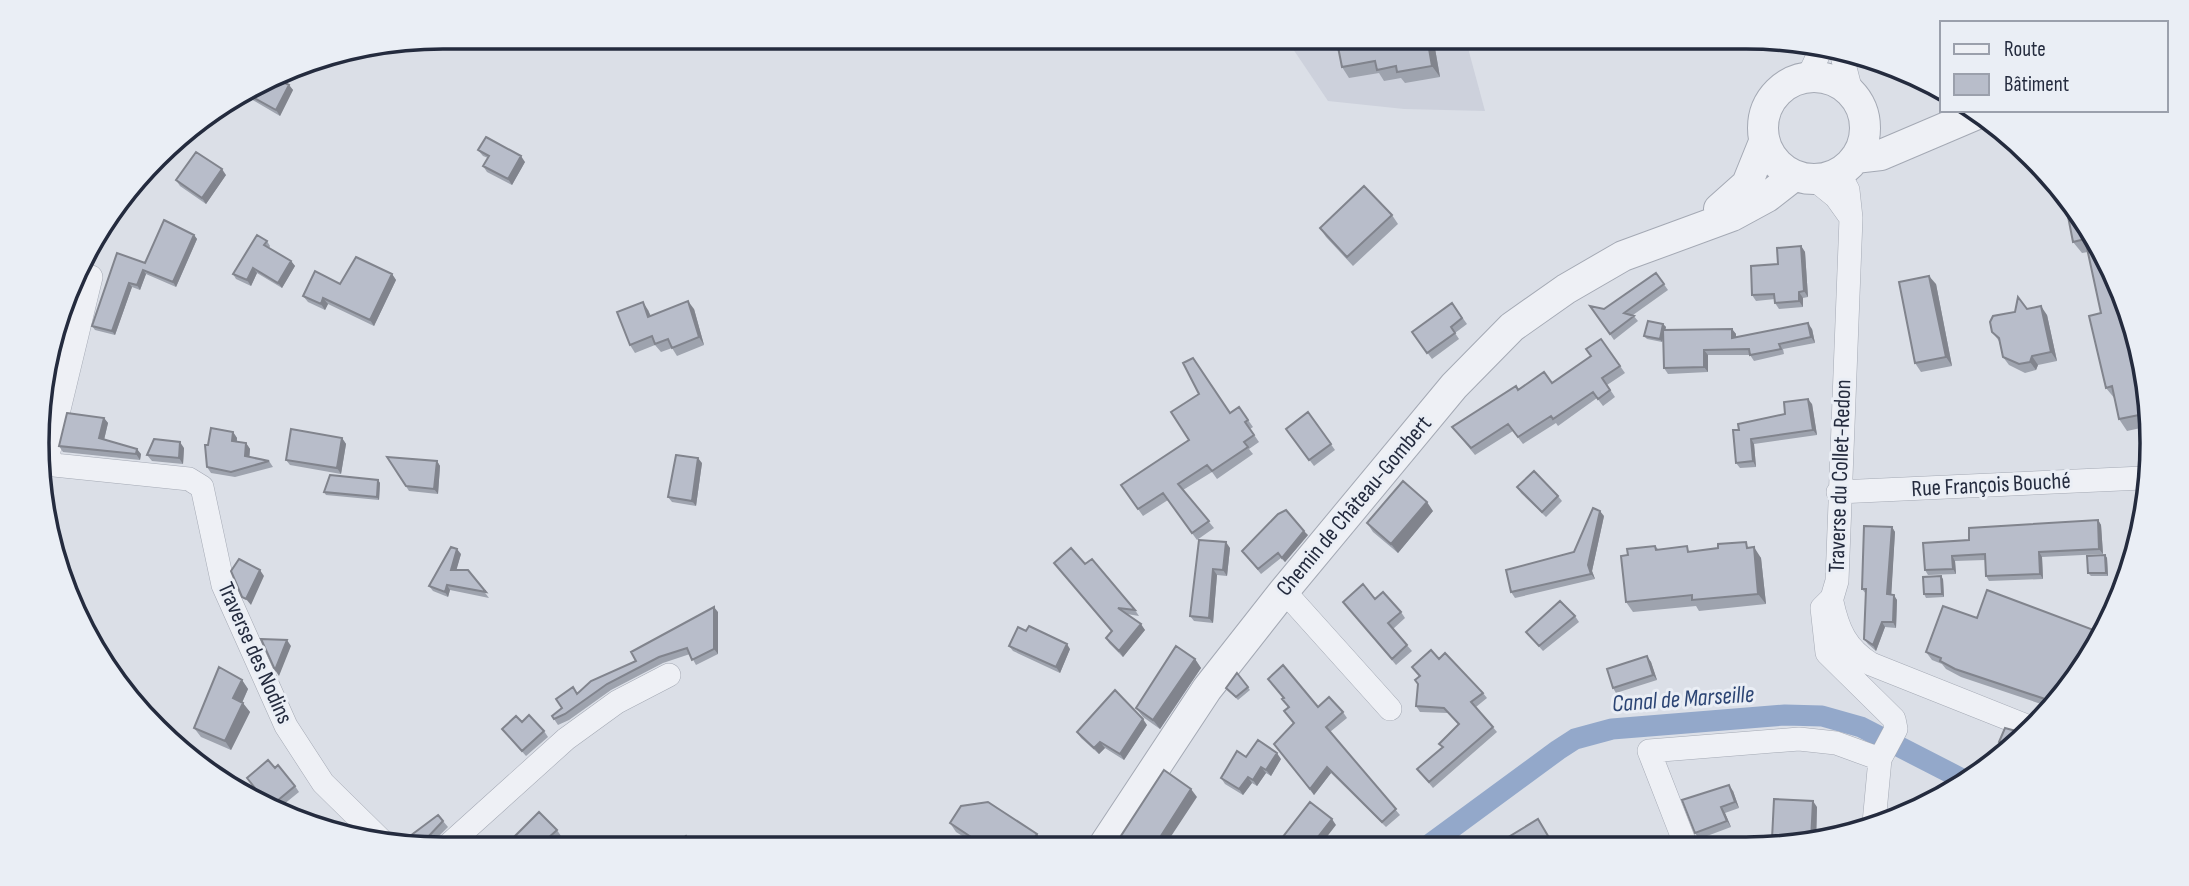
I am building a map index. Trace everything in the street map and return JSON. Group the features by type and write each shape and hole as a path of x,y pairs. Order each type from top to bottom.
{"street":[{"path":"1808,77 1818,56"},
{"path":"1843,61 1851,91 1864,121 1864,141 1826,172 1775,162 1764,142 1763,120 1771,99 1787,84 1808,77 1830,79 1851,91"},
{"name":"Chemin de Château-Gombert","path":"1109,837 1207,689 1283,591 1454,386 1512,327 1566,289 1623,256 1732,216 1767,197 1826,172 1881,155 1969,118"},
{"path":"1864,121 1885,132 1919,140"},
{"name":"Chemin de Château-Gombert","path":"1673,236 1721,208 1748,184 1764,142"},
{"name":"Traverse du Collet-Redon","path":"1826,172 1836,197 1851,218 1838,492 1837,581 1832,598 1822,608 1827,653 1894,719 1896,729 1880,759 1875,815"},
{"name":"Traverse des Nodins","path":"49,450 91,277"},
{"name":"Traverse des Nodins","path":"50,460 54,465 189,479 202,487 223,585 286,726 323,783 365,829"},
{"name":"Rue François Bouché","path":"1838,492 2138,478"},
{"path":"1283,591 1390,709"},
{"path":"1832,598 1838,629 1853,652 1912,682 2022,724"},
{"path":"457,837 566,738 617,702 669,675"},
{"path":"1682,837 1649,751 1799,739 1836,743 1880,759"}],"shaded area":[{"path":"1293,49 1468,49 1485,111 1404,109 1328,101"}],"building":[{"path":"1338,49 1429,49 1432,66 1397,72 1396,66 1377,70 1375,61 1342,67"},
{"path":"284,83 289,85 276,110 254,98"},
{"path":"486,137 521,156 508,179 483,166 489,156 478,150"},
{"path":"196,152 222,169 202,198 176,180"},
{"path":"1364,186 1392,215 1347,257 1320,228"},
{"path":"2068,215 2083,239 2073,242"},
{"path":"164,220 194,235 173,282 143,270 137,285 129,283 112,331 92,326 117,253 145,263"},
{"path":"257,235 267,241 264,245 291,261 278,283 253,268 247,280 233,274"},
{"path":"2086,245 2110,292 2127,341 2139,415 2119,419 2112,386 2106,388 2089,316 2101,313"},
{"path":"1801,246 1804,291 1799,292 1799,301 1775,303 1774,294 1752,295 1751,266 1778,264 1777,248"},
{"path":"356,257 392,274 370,320 323,298 321,304 303,296 315,271 340,284"},
{"path":"1656,273 1664,284 1624,313 1634,316 1610,334 1590,306 1604,309"},
{"path":"1929,276 1946,357 1915,363 1899,282"},
{"path":"2018,297 2027,309 2041,306 2051,352 2032,356 2030,362 2019,364 2003,357 1999,338 1992,332 1990,322 1993,316 2015,312"},
{"path":"688,301 699,337 672,348 668,339 655,344 652,336 630,345 617,312 643,302 648,317"},
{"path":"1452,303 1462,318 1451,327 1455,333 1427,353 1412,332"},
{"path":"1648,321 1663,324 1660,339 1644,336"},
{"path":"1808,323 1811,337 1779,344 1781,349 1750,355 1749,349 1704,350 1704,367 1664,368 1663,330 1732,329 1732,338"},
{"path":"1601,339 1620,366 1602,378 1610,390 1598,399 1593,392 1553,419 1551,416 1518,437 1508,424 1471,448 1452,427 1516,386 1518,390 1544,372 1552,383 1591,356 1586,349"},
{"path":"1193,358 1230,413 1239,407 1254,435 1244,442 1248,447 1212,471 1207,465 1178,484 1209,521 1192,533 1163,493 1138,509 1121,485 1189,440 1171,412 1199,394 1183,363"},
{"path":"1808,399 1813,430 1751,439 1753,461 1736,463 1733,430 1739,430 1738,424 1785,414 1784,402"},
{"path":"1308,412 1331,444 1309,460 1286,429"},
{"path":"67,413 104,418 99,438 137,449 136,454 59,446"},
{"path":"211,428 233,432 232,441 246,443 245,456 269,461 231,472 207,467 205,445 208,445"},
{"path":"291,429 342,438 337,468 286,460"},
{"path":"154,439 180,442 179,458 147,455"},
{"path":"676,455 698,458 692,501 668,497"},
{"path":"387,457 437,461 434,489 406,486"},
{"path":"1534,471 1558,496 1542,512 1517,487"},
{"path":"330,475 378,480 377,497 324,492"},
{"path":"1403,481 1427,502 1391,544 1367,523"},
{"path":"1593,508 1600,511 1588,565 1591,574 1511,592 1506,570 1574,552"},
{"path":"1286,510 1304,531 1282,558 1278,553 1258,569 1242,551 1278,514"},
{"path":"2098,520 2099,549 2039,552 2040,574 1986,576 1985,554 1952,556 1953,569 1925,570 1923,543 1969,540 1969,528"},
{"path":"1864,526 1892,527 1887,594 1894,595 1893,622 1882,622 1873,645 1864,639"},
{"path":"1199,540 1226,542 1223,570 1213,569 1209,618 1190,616"},
{"path":"1746,542 1747,548 1754,547 1758,594 1692,600 1692,595 1626,602 1621,556 1628,555 1627,549 1655,546 1656,550 1687,546 1688,552 1718,548 1718,544"},
{"path":"451,547 457,549 451,570 468,570 486,592 447,585 445,592 429,586"},
{"path":"1071,548 1085,564 1092,559 1135,610 1118,608 1141,624 1119,651 1106,638 1112,631 1054,563"},
{"path":"2105,555 2106,573 2088,573 2087,556"},
{"path":"239,559 260,570 246,599 242,597 231,571"},
{"path":"1941,576 1942,594 1924,594 1923,577"},
{"path":"1363,584 1375,599 1383,592 1401,612 1388,623 1407,645 1392,659 1343,602"},
{"path":"1987,590 2092,630 2074,662 2045,699 1955,669 1940,661 1941,658 1926,652 1943,606 1977,618"},
{"path":"1560,601 1575,616 1539,646 1526,632"},
{"path":"714,607 714,649 692,660 687,648 659,657 607,684 554,719 552,716 562,708 556,699 573,687 577,694 591,681 636,661 631,652"},
{"path":"1029,626 1067,644 1056,667 1009,646 1018,627 1026,631"},
{"path":"261,639 287,640 275,670"},
{"path":"1176,646 1195,659 1153,720 1136,708"},
{"path":"1431,650 1439,659 1445,653 1483,693 1471,702 1493,727 1429,782 1417,769 1443,747 1439,744 1459,724 1444,708 1416,706 1418,684 1415,680 1420,676 1412,667"},
{"path":"1647,656 1653,675 1613,688 1607,669"},
{"path":"1283,665 1318,707 1329,697 1343,712 1326,727 1396,809 1382,822 1327,767 1310,789 1274,744 1294,723 1284,711 1289,707 1282,699 1284,698 1268,679"},
{"path":"219,667 242,680 233,698 243,703 225,741 194,728"},
{"path":"1237,673 1248,687 1236,697 1226,688"},
{"path":"1115,690 1143,719 1120,754 1100,742 1094,748 1077,732"},
{"path":"529,715 544,731 522,751 502,729 516,716 522,722"},
{"path":"2005,728 2015,731 2001,743 1999,742"},
{"path":"1258,740 1277,753 1266,770 1261,767 1253,780 1248,777 1239,789 1221,778 1237,751 1246,757"},
{"path":"268,760 275,768 278,765 295,786 278,800 256,789 247,778"},
{"path":"1164,770 1191,789 1160,837 1120,837"},
{"path":"1729,785 1735,802 1721,807 1727,821 1695,833 1682,800"},
{"path":"1774,799 1813,801 1811,831 1772,836"},
{"path":"988,802 1037,834 1035,837 971,837 950,823 961,806"},
{"path":"1310,802 1332,819 1318,837 1283,837"},
{"path":"539,812 557,830 549,837 514,837"},
{"path":"438,815 443,821 428,836 411,835"},
{"path":"1538,819 1549,837 1508,837"}],"waterway":[{"name":"Canal de Marseille","path":"1440,837 1575,739 1612,729 1785,715 1822,716 1861,727 1956,776"}]}
